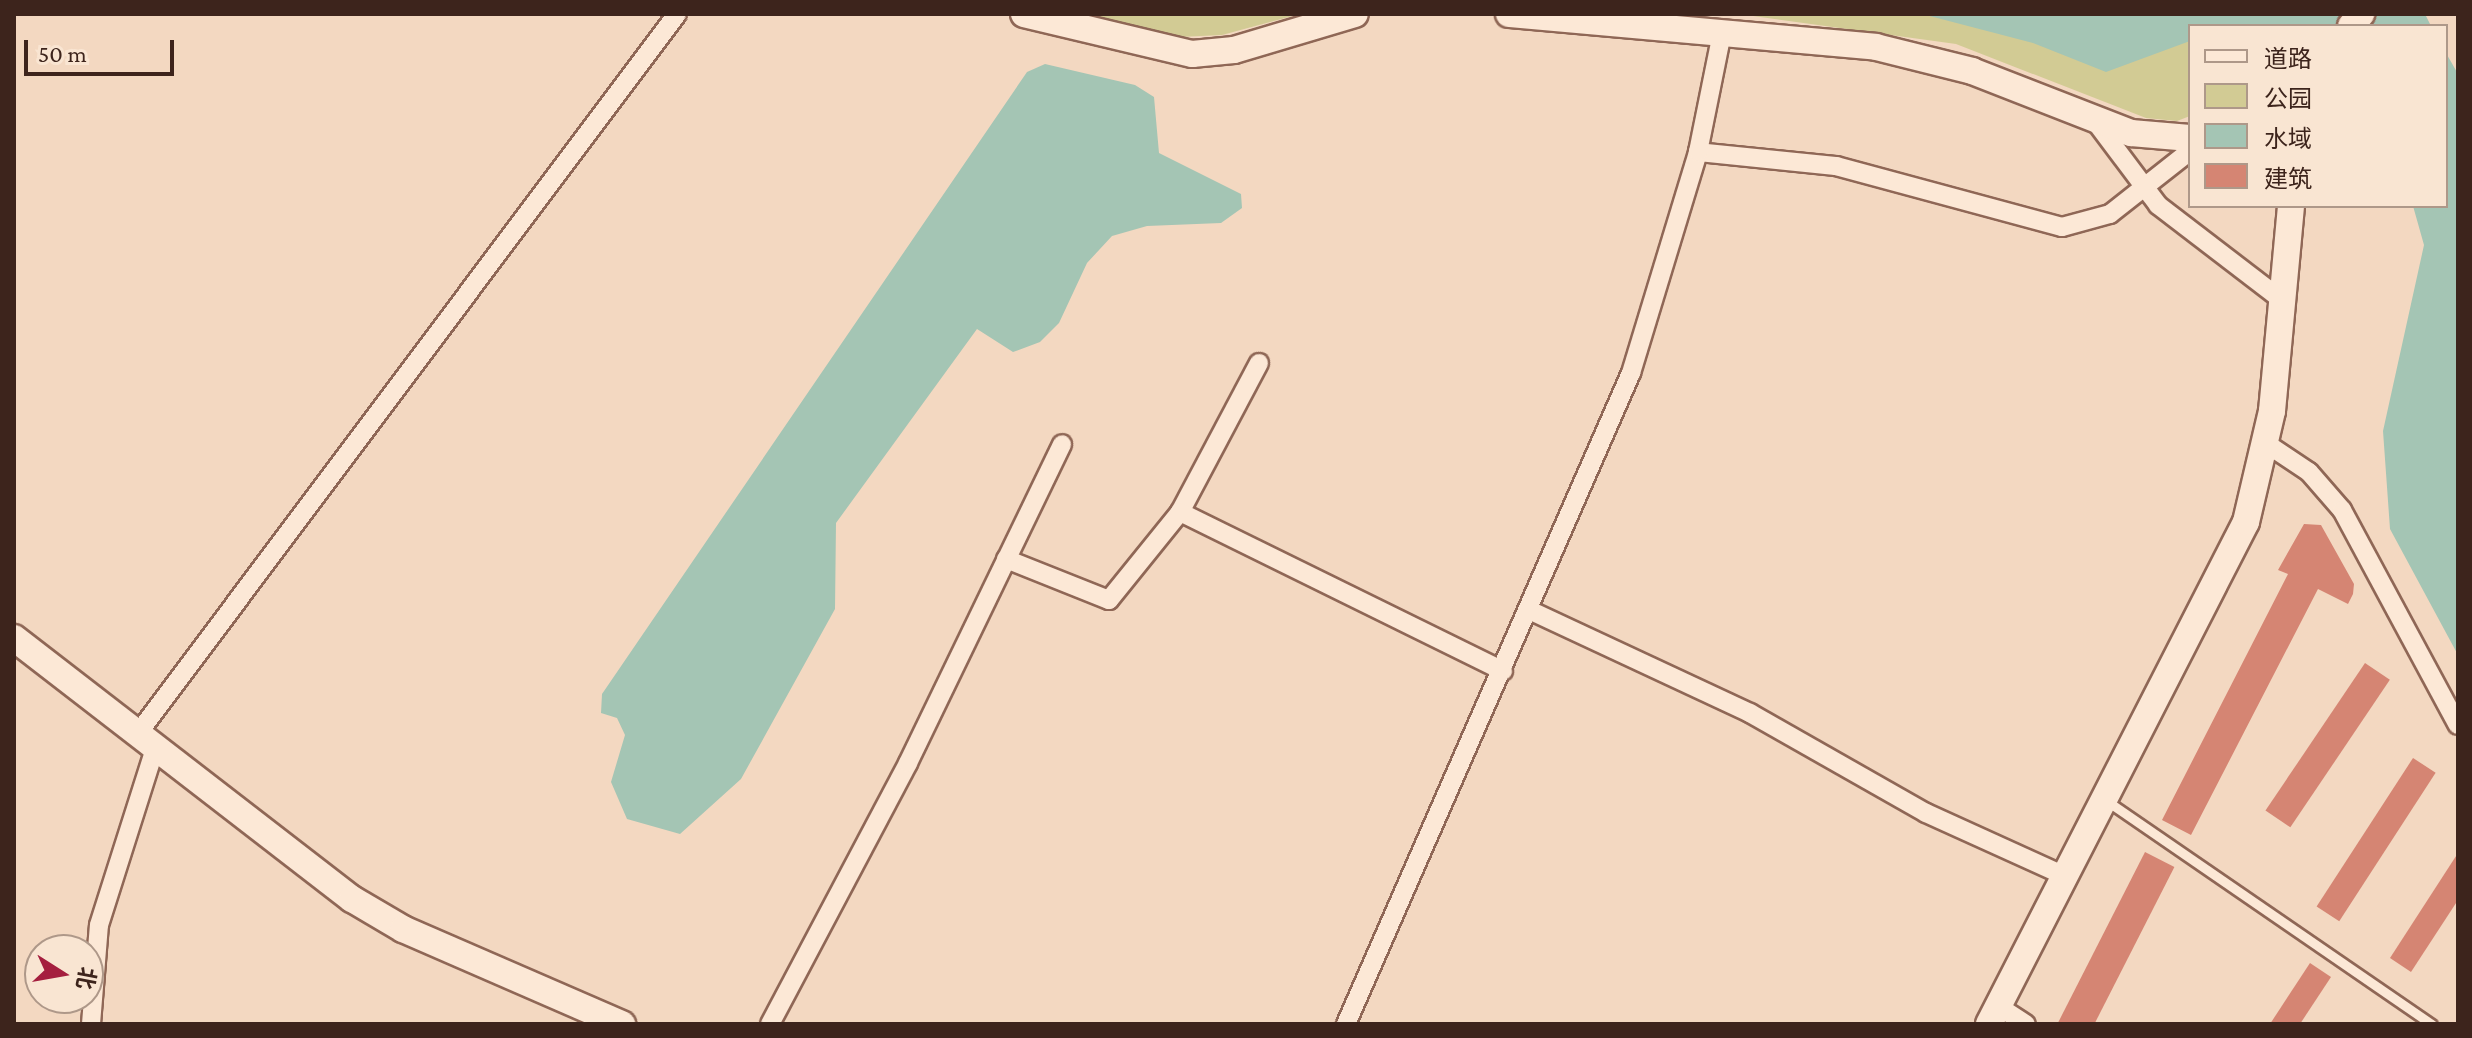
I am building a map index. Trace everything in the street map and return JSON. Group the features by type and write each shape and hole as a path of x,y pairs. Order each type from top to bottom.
{"street":[{"path":"91,1024 99,925 147,739 677,14"},
{"path":"1024,14 1192,54 1234,50 1355,14"},
{"path":"1509,14 1722,33 1922,57 2131,133 2188,138"},
{"path":"1346,1024 1631,373 1698,152 1722,33"},
{"path":"2091,116 2148,192 2199,241 2282,300"},
{"path":"1698,152 1836,166 2062,227 2110,214 2148,192 2188,153"},
{"path":"2026,1024 1994,1015 2246,522 2267,444 2291,208"},
{"path":"1006,559 1109,600 1180,512 1259,363"},
{"path":"770,1024 1062,444"},
{"path":"2267,444 2309,472 2342,510 2458,725"},
{"path":"1180,512 1503,671"},
{"path":"1529,610 1750,713 1926,813 2065,876"},
{"path":"14,638 352,899 403,929 622,1024"}],"lane":[{"path":"2104,799 2432,1024"}],"green space":[{"path":"1071,14 1300,14 1222,35 1158,38"},
{"path":"1739,14 2321,14 2188,24 2188,117 2177,121 2146,118 1956,44"}],"water":[{"path":"1922,14 2425,14 2430,24 2188,24 2188,42 2106,72 2033,43"},
{"path":"2448,56 2458,74 2458,655 2390,529 2383,431 2424,245 2414,208 2448,208"},
{"path":"1045,64 1135,85 1154,97 1159,153 1241,194 1242,208 1221,223 1147,226 1112,236 1087,263 1059,323 1040,342 1013,352 977,329 836,523 835,609 741,779 680,834 627,819 611,782 625,735 617,718 601,713 602,694 1027,72"}],"building":[{"path":"2304,524 2321,525 2354,584 2353,594 2348,604 2318,589 2191,835 2162,820 2288,574 2278,570"},
{"path":"2365,663 2390,680 2290,827 2265,811"},
{"path":"2413,758 2436,773 2339,921 2317,906"},
{"path":"2145,852 2174,867 2094,1024 2057,1024"},
{"path":"2458,853 2458,900 2411,972 2390,958"},
{"path":"2310,963 2331,977 2300,1024 2270,1024"}]}
